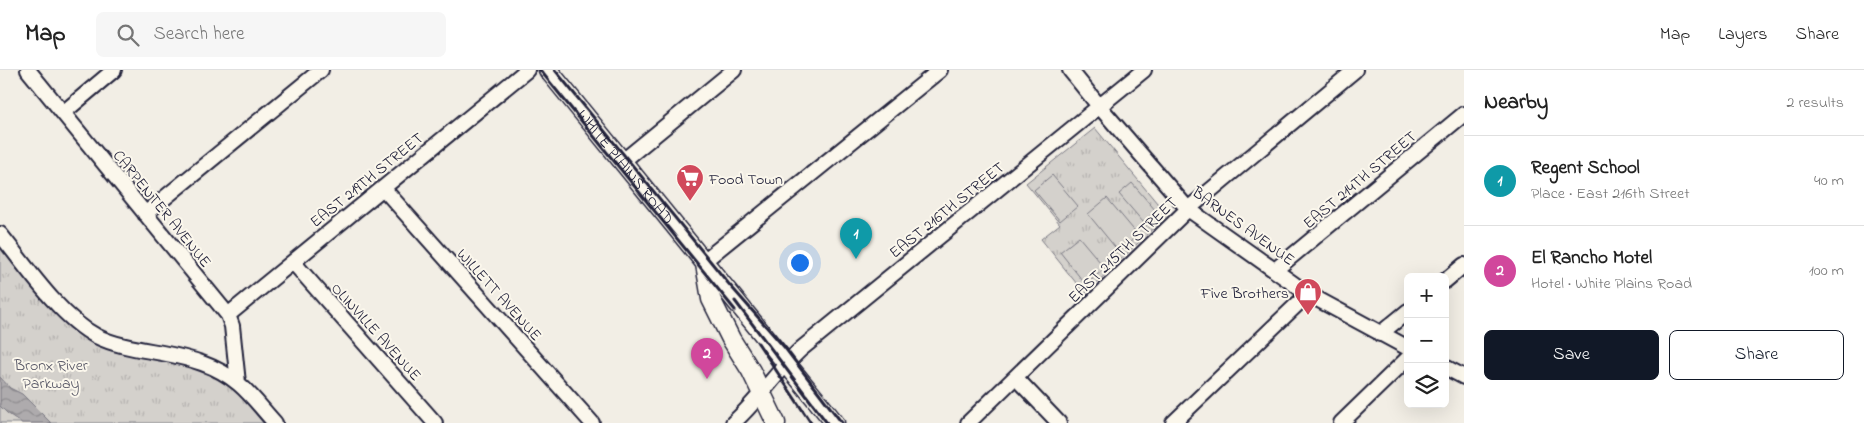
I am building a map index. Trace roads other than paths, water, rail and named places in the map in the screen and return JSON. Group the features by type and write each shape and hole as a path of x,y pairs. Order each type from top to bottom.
{"main road":[{"name":"WHITE PLAINS ROAD","path":"548,70 836,423"},
{"name":"WHITE PLAINS ROAD","path":"704,261 711,299 731,339 751,371 776,423"},
{"name":"WHITE PLAINS ROAD","path":"728,290 751,371"}],"street":[{"name":"CARPENTER AVENUE","path":"28,70 228,315 232,326 238,383"},
{"path":"63,113 114,70"},
{"path":"145,214 321,70"},
{"name":"EAST 219TH STREET","path":"228,315 527,70"},
{"path":"623,162 734,70"},
{"path":"704,261 940,70"},
{"name":"BARNES AVENUE","path":"1070,70 1098,106 1188,209 1308,294 1404,346"},
{"name":"EAST 216TH STREET","path":"733,423 748,409 786,363 1144,70"},
{"name":"EAST 215TH STREET","path":"968,423 1188,209 1355,70"},
{"name":"EAST 214TH STREET","path":"1275,270 1464,114"},
{"name":"WILLETT AVENUE","path":"383,188 592,423"},
{"path":"0,234 59,306 91,333 124,346 199,362 219,371 238,383 275,423"},
{"name":"OLINVILLE AVENUE","path":"293,262 435,423"},
{"path":"1449,278 1464,266"},
{"path":"1173,423 1308,294"},
{"path":"1380,334 1404,314"},
{"path":"1340,423 1404,362"},
{"path":"1449,369 1464,377"},
{"path":"1016,378 1059,423"}],"water":[{"path":"0,377 10,388 22,394 51,423 22,423 7,413 0,406"}],"railway":[{"path":"540,70 735,310"},
{"path":"555,70 728,283 785,348 842,423"},
{"path":"735,301 827,423"},
{"path":"758,343 811,423"}],"place":[{"name":"Food Town","path":"690,202"},
{"name":"Regent School","path":"856,259"},
{"name":"Five Brothers","path":"1308,316"},
{"name":"El Rancho Motel","path":"707,379"}],"park label":[{"name":"Bronx River Parkway","path":"51,373"}]}
